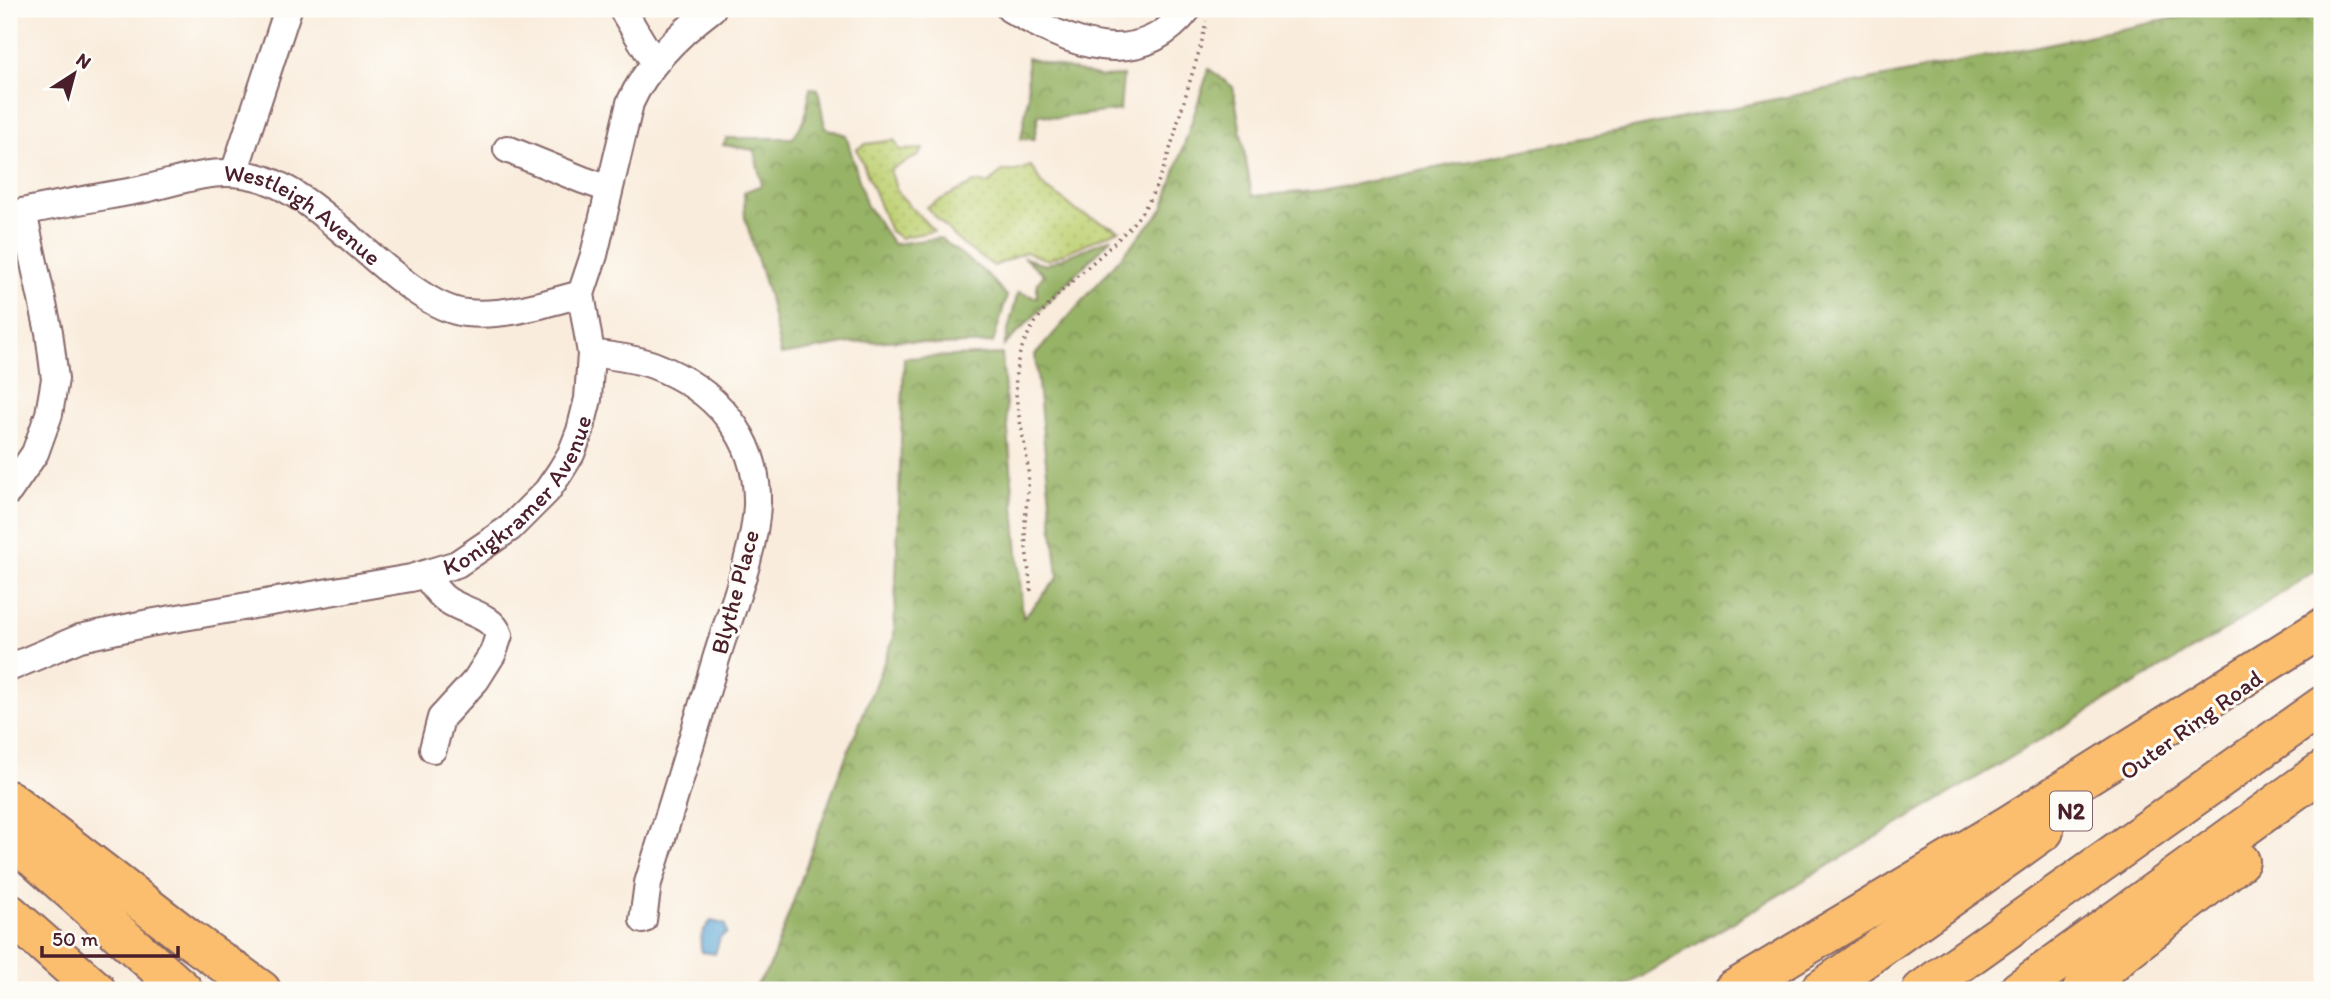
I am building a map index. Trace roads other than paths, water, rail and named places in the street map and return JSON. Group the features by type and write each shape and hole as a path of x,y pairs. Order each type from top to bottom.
{"highway":[{"path":"1733,990 2010,824 2322,630"},
{"name":"Outer Ring Road","path":"1820,990 2322,630"},
{"name":"N2","path":"1922,990 2322,706"},
{"path":"2019,990 2322,771"},
{"path":"2082,990 2124,952 2322,798"},
{"path":"9,800 261,990"},
{"path":"9,836 183,990"},
{"path":"9,913 96,990"},
{"path":"1711,990 1818,939"}],"street":[{"path":"234,173 288,9"},
{"path":"622,9 654,62"},
{"name":"Konigkramer Avenue","path":"9,668 80,638 149,623 411,578 457,564 510,528 547,491 571,454 580,431 588,399 591,353 581,293 594,255 630,103 654,62 712,9"},
{"path":"1010,9 1042,27 1089,45 1112,47 1136,46 1157,37 1179,21 1197,15"},
{"path":"507,149 610,189"},
{"name":"Westleigh Avenue","path":"16,213 144,189 187,176 234,173 265,180 293,193 404,282 433,302 464,313 521,310 581,293"},
{"path":"9,491 35,453 49,414 55,379 48,332 16,213"},
{"name":"Blythe Place","path":"591,353 651,364 680,377 705,394 725,412 741,435 755,473 757,506 745,566 648,883 643,920"},
{"path":"425,574 443,597 483,618 495,627 499,635 493,653 476,680 441,718 433,748"}],"water":[{"path":"711,921 725,924 727,933 720,938 715,954 702,952 701,947 702,935"}]}
